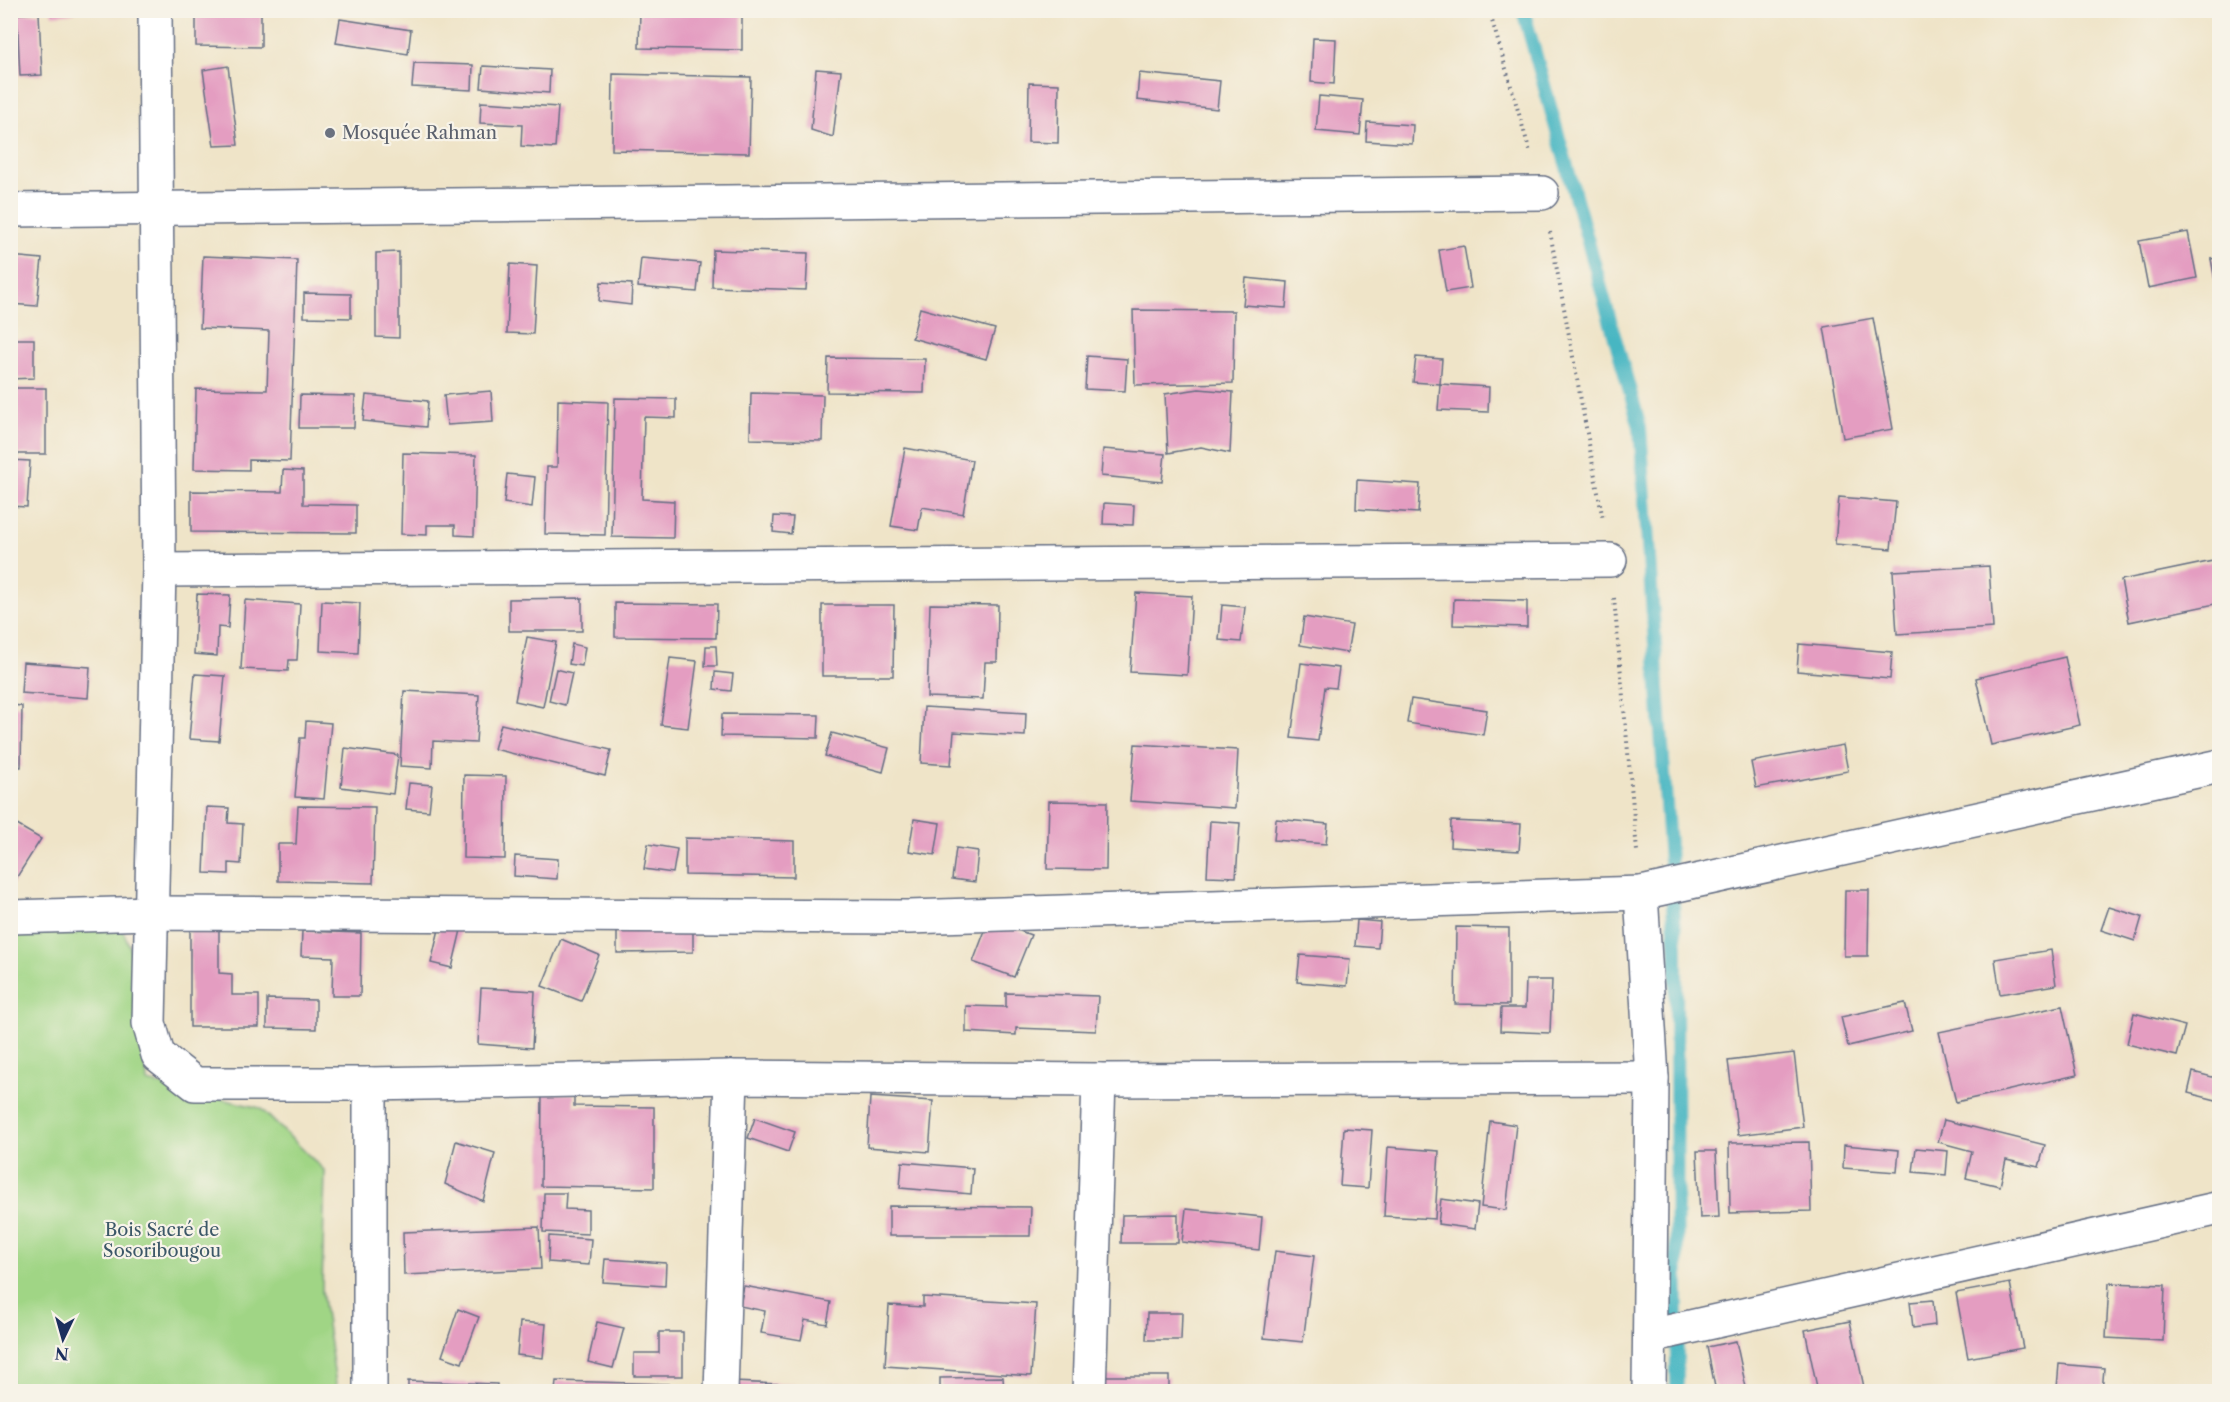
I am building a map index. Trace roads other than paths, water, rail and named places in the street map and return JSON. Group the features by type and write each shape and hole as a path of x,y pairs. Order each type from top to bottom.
{"street":[{"path":"155,10 159,570 149,1023 158,1055 195,1084 370,1084 731,1077 1099,1080 1652,1078"},
{"path":"10,210 1542,193"},
{"path":"159,570 1610,560"},
{"path":"10,917 152,914 909,916 1641,894 2220,766"},
{"path":"1641,894 1652,1078 1649,1392"},
{"path":"721,1392 731,1077"},
{"path":"1089,1392 1099,1080"},
{"path":"370,1084 370,1392"},
{"path":"1650,1336 2220,1208"}],"waterway":[{"path":"1523,10 1640,427 1676,948 1677,1392"}],"place":[{"name":"Mosquée Rahman","path":"330,133"}],"park label":[{"name":"Bois Sacré de Sosoribougou","path":"162,1240"}]}
